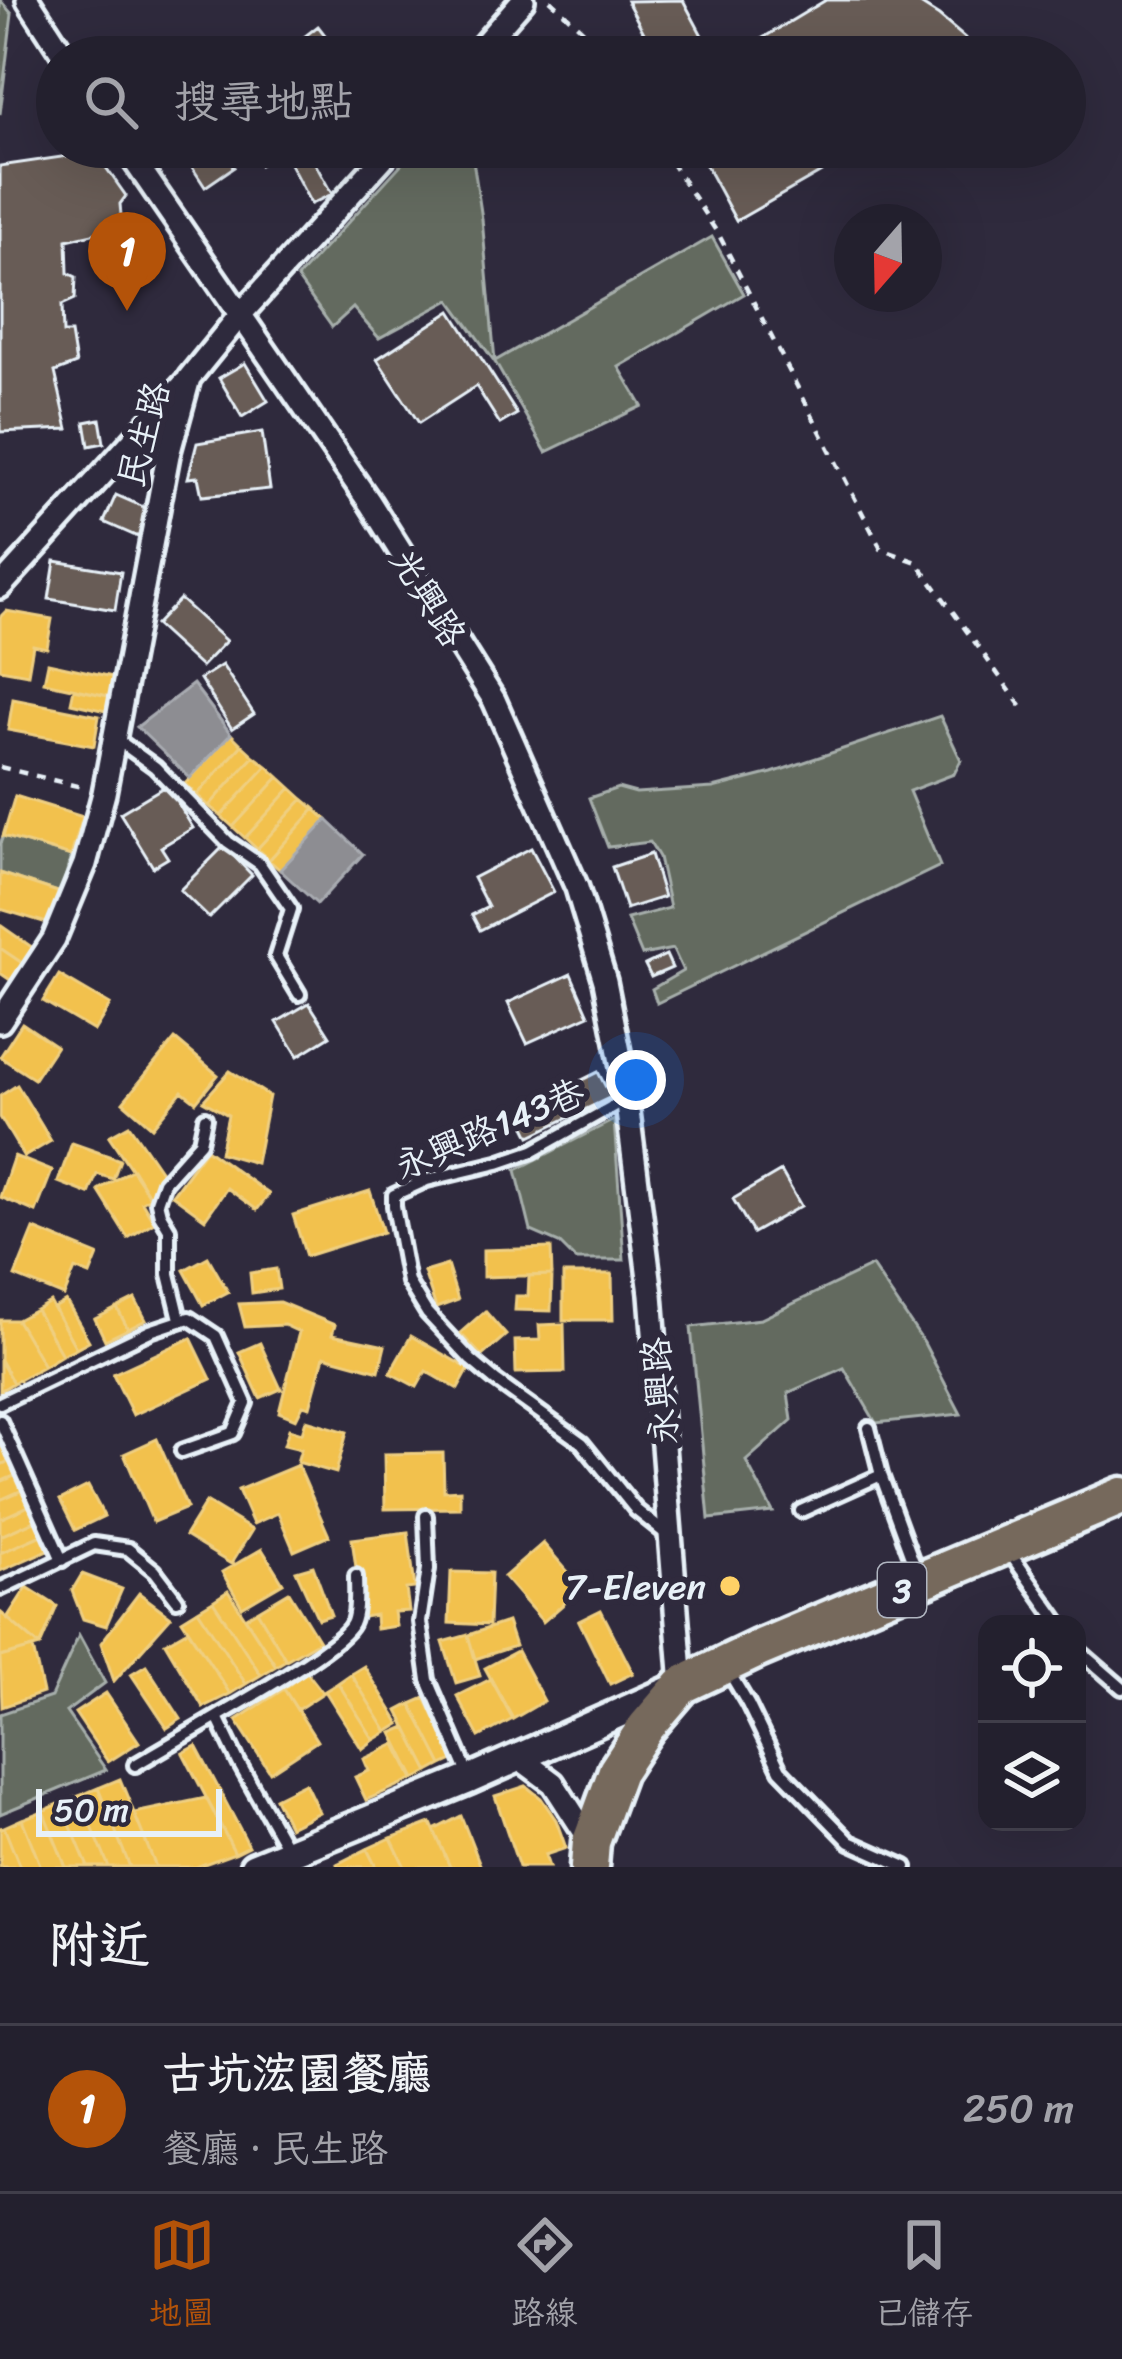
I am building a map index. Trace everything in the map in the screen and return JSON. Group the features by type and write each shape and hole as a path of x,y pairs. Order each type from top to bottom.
{"main road":[{"name":"3","path":"590,1854 617,1771 682,1685 1122,1496"}],"street":[{"path":"28,0 51,36"},
{"path":"492,36 524,0"},
{"name":"光興路","path":"139,168 370,502 494,700 577,888 605,981 626,1099"},
{"name":"民生路","path":"0,1021 54,939 85,864 116,738 168,455 189,378 374,168"},
{"path":"0,587 189,378"},
{"name":"永興路","path":"626,1099 650,1294 682,1685"},
{"path":"254,1867 682,1685"},
{"path":"518,1757 553,1783 590,1854"}],"lane":[{"path":"116,738 155,767 228,842 260,864 291,909 276,956 299,994"},
{"name":"永興路143巷","path":"626,1099 533,1151 394,1195 394,1206 409,1282 427,1313 483,1371 582,1443 636,1510 672,1539"},
{"path":"180,1319 169,1274 169,1229 157,1202 164,1182 200,1142 205,1118"},
{"path":"0,1403 189,1318 217,1336 246,1403 233,1433 182,1451"},
{"path":"0,1421 62,1559"},
{"path":"868,1428 920,1582"},
{"path":"801,1511 881,1475"},
{"path":"426,1516 428,1569 420,1622 428,1680 470,1779"},
{"path":"0,1588 94,1544 128,1549 155,1571 177,1600"},
{"path":"1005,1546 1054,1615"},
{"path":"135,1765 286,1676 344,1634 354,1622 356,1576"},
{"path":"1086,1659 1122,1688"},
{"path":"724,1664 780,1770 850,1842 906,1867"},
{"path":"217,1717 290,1852"}],"path":[{"path":"550,0 588,36"},
{"path":"675,168 720,237 881,549 917,562 1023,709"},
{"path":"0,767 104,793"}],"green space":[{"path":"0,0 12,14 0,114"},
{"path":"398,168 474,168 495,361 712,237 744,294 619,367 642,406 546,452 495,362 450,300 379,338 353,308 332,327 297,278"},
{"path":"940,716 961,760 954,774 909,791 940,866 657,1003 652,989 683,971 673,949 642,955 627,919 670,908 659,857 650,842 608,847 589,798 618,788 636,793 713,788"},
{"path":"3,836 71,856 61,893 0,873"},
{"path":"614,1120 624,1260 576,1260 559,1243 531,1231 516,1170"},
{"path":"872,1266 924,1343 961,1414 876,1423 844,1368 788,1393 792,1420 746,1461 773,1512 709,1519 691,1327 761,1319"},
{"path":"79,1635 105,1683 66,1712 106,1770 0,1814 0,1714 51,1697"}],"building: 住宅":[{"path":"6,611 52,619 47,648 33,645 28,674 0,669 0,617"},
{"path":"48,663 117,678 113,697 44,682"},
{"path":"74,689 113,697 110,712 71,703"},
{"path":"13,699 99,716 94,746 8,730"},
{"path":"231,734 242,745 197,795 185,784"},
{"path":"242,745 254,756 209,806 197,795"},
{"path":"254,756 267,766 221,816 209,806"},
{"path":"267,766 279,777 233,827 221,816"},
{"path":"279,777 291,788 245,838 233,827"},
{"path":"291,788 303,799 257,849 245,838"},
{"path":"15,796 83,817 71,856 3,836"},
{"path":"303,799 315,809 269,860 257,849"},
{"path":"315,809 327,820 280,870 269,860"},
{"path":"0,873 61,893 50,924 0,909"},
{"path":"0,925 39,952 28,967 0,948"},
{"path":"0,948 28,967 16,984 0,973"},
{"path":"59,975 110,1005 94,1031 43,1001"},
{"path":"22,1023 56,1046 34,1079 0,1057"},
{"path":"175,1039 218,1075 196,1102 182,1091 152,1127 123,1102"},
{"path":"230,1071 269,1096 256,1163 220,1153 228,1115 203,1101"},
{"path":"17,1085 51,1141 24,1157 0,1117 0,1096"},
{"path":"129,1125 162,1173 150,1197 109,1136"},
{"path":"72,1143 120,1160 113,1179 97,1174 89,1194 58,1182"},
{"path":"206,1149 269,1194 257,1210 227,1188 205,1219 172,1195"},
{"path":"14,1156 52,1171 36,1212 0,1197"},
{"path":"133,1169 150,1197 142,1202 154,1222 128,1238 98,1190"},
{"path":"370,1191 383,1232 306,1256 293,1215"},
{"path":"34,1229 98,1255 90,1275 75,1269 64,1296 15,1276"},
{"path":"551,1248 552,1275 483,1277 483,1250"},
{"path":"208,1257 228,1292 203,1305 184,1270"},
{"path":"447,1265 458,1300 436,1308 424,1272"},
{"path":"276,1269 279,1289 252,1293 250,1273"},
{"path":"563,1274 612,1274 613,1320 563,1320"},
{"path":"552,1275 551,1311 515,1310 516,1296 528,1296 529,1276"},
{"path":"135,1299 146,1320 128,1329 117,1308"},
{"path":"66,1301 89,1341 76,1348 54,1308"},
{"path":"50,1302 76,1348 62,1355 36,1310"},
{"path":"279,1302 335,1325 332,1335 385,1346 379,1371 324,1356 310,1407 303,1405 296,1419 279,1412 299,1332 284,1325 245,1327 239,1304"},
{"path":"117,1308 128,1329 105,1340 95,1319"},
{"path":"36,1310 62,1355 44,1366 17,1320"},
{"path":"485,1311 506,1335 482,1356 460,1333"},
{"path":"0,1320 17,1320 44,1366 13,1383 0,1360"},
{"path":"564,1324 565,1372 516,1373 515,1341 540,1340 539,1325"},
{"path":"411,1336 469,1369 458,1389 426,1371 417,1387 390,1373"},
{"path":"191,1338 211,1379 133,1415 113,1374"},
{"path":"260,1343 281,1389 260,1398 239,1352"},
{"path":"0,1360 13,1383 0,1391"},
{"path":"306,1420 347,1432 336,1473 297,1462 301,1449 284,1445 289,1429 302,1433"},
{"path":"157,1439 187,1508 153,1522 124,1454"},
{"path":"6,1446 12,1460 0,1465 0,1448"},
{"path":"443,1453 444,1491 460,1490 460,1508 385,1509 384,1454"},
{"path":"12,1460 19,1474 0,1482 0,1465"},
{"path":"298,1465 329,1536 294,1551 278,1513 253,1524 238,1490"},
{"path":"19,1474 25,1489 0,1500 0,1482"},
{"path":"88,1486 104,1516 75,1530 60,1500"},
{"path":"25,1489 33,1504 0,1519 0,1500"},
{"path":"206,1502 252,1530 231,1564 185,1536"},
{"path":"33,1504 39,1519 0,1536 0,1519"},
{"path":"39,1519 46,1533 0,1553 0,1536"},
{"path":"408,1532 415,1588 406,1589 409,1611 394,1612 396,1626 376,1629 375,1615 363,1617 352,1539"},
{"path":"46,1533 52,1548 0,1571 0,1553"},
{"path":"543,1543 582,1588 543,1622 504,1577"},
{"path":"262,1549 283,1583 242,1607 222,1572"},
{"path":"313,1566 331,1615 318,1619 296,1571"},
{"path":"451,1572 491,1573 489,1625 449,1623"},
{"path":"82,1574 122,1589 106,1626 83,1619 72,1591"},
{"path":"27,1587 57,1606 40,1646 7,1618"},
{"path":"228,1591 276,1666 261,1675 213,1601"},
{"path":"289,1592 319,1641 286,1660 257,1611"},
{"path":"139,1593 171,1617 114,1681 101,1643"},
{"path":"213,1601 261,1675 246,1684 198,1610"},
{"path":"198,1610 246,1684 230,1694 182,1620"},
{"path":"601,1610 633,1673 610,1684 579,1621"},
{"path":"257,1611 286,1660 276,1666 245,1618"},
{"path":"0,1612 7,1618 40,1646 0,1657"},
{"path":"507,1622 515,1646 475,1659 468,1635"},
{"path":"188,1630 230,1694 203,1707 165,1643"},
{"path":"468,1635 480,1676 456,1683 443,1642"},
{"path":"33,1648 43,1693 2,1707 0,1657"},
{"path":"517,1651 544,1701 513,1719 485,1668"},
{"path":"146,1665 181,1719 167,1728 131,1674"},
{"path":"364,1666 400,1724 387,1732 351,1674"},
{"path":"306,1671 323,1693 297,1710 284,1689"},
{"path":"351,1674 387,1732 374,1740 338,1683"},
{"path":"491,1679 513,1719 479,1737 457,1696"},
{"path":"338,1683 374,1740 362,1749 325,1691"},
{"path":"284,1689 317,1741 270,1772 236,1720"},
{"path":"106,1693 139,1742 108,1762 75,1713"},
{"path":"425,1698 455,1759 442,1765 411,1704"},
{"path":"411,1704 442,1765 429,1772 398,1711"},
{"path":"406,1727 429,1772 415,1779 392,1733"},
{"path":"396,1744 413,1779 366,1800 355,1777 369,1771 364,1759"},
{"path":"196,1746 249,1846 235,1853 183,1753"},
{"path":"120,1779 156,1867 130,1867 98,1788"},
{"path":"305,1783 319,1812 289,1827 275,1798"},
{"path":"526,1786 556,1820 566,1848 545,1855 549,1867 519,1867 495,1796"},
{"path":"98,1788 130,1867 109,1867 79,1796"},
{"path":"79,1796 109,1867 88,1867 61,1803"},
{"path":"206,1798 235,1853 196,1867 156,1867 134,1813"},
{"path":"61,1803 88,1867 66,1867 43,1811"},
{"path":"43,1811 66,1867 41,1867 22,1819"},
{"path":"461,1816 481,1867 450,1867 434,1830"},
{"path":"22,1819 41,1867 20,1867 4,1827"},
{"path":"431,1823 450,1867 405,1867 391,1838"},
{"path":"4,1827 20,1867 0,1867 0,1828"},
{"path":"391,1838 405,1867 376,1867 367,1849"},
{"path":"367,1849 376,1867 338,1867 337,1864"}],"building: 工業":[{"path":"193,684 231,734 190,778 137,727"},
{"path":"327,820 363,854 317,904 280,870"}],"building: 其他":[{"path":"683,0 702,36 646,36 627,1"},
{"path":"826,0 914,0 963,36 766,36"},
{"path":"318,26 326,36 305,36"},
{"path":"36,161 36,168 106,168 126,196 120,204 122,227 67,240 68,273 76,277 75,299 62,305 63,333 71,333 76,364 55,372 68,429 0,432 0,166"},
{"path":"193,168 233,168 205,187"},
{"path":"292,168 318,168 332,194 311,204"},
{"path":"707,168 828,168 736,221"},
{"path":"451,311 517,414 500,424 476,386 419,423 377,359"},
{"path":"245,363 268,401 242,417 219,378"},
{"path":"100,419 104,443 89,446 85,422"},
{"path":"262,432 270,489 202,496 198,477 188,478 197,443"},
{"path":"116,495 150,510 138,537 104,522"},
{"path":"55,561 121,572 115,610 49,599"},
{"path":"180,599 226,641 201,667 155,625"},
{"path":"222,665 254,714 232,729 200,679"},
{"path":"167,785 193,828 161,847 168,858 153,867 120,813"},
{"path":"224,846 252,875 209,918 180,890"},
{"path":"531,848 554,892 480,930 472,915 488,907 473,878"},
{"path":"651,854 664,897 626,909 612,867"},
{"path":"666,955 672,968 651,977 645,965"},
{"path":"571,974 589,1015 527,1043 508,1003"},
{"path":"309,1003 330,1036 298,1056 277,1022"},
{"path":"598,1072 611,1097 530,1136 518,1112"},
{"path":"781,1171 801,1206 753,1233 733,1199"}],"place":[{"name":"古坑浤園餐廳","path":"127,311"},
{"name":"7-Eleven","path":"730,1586"}]}
